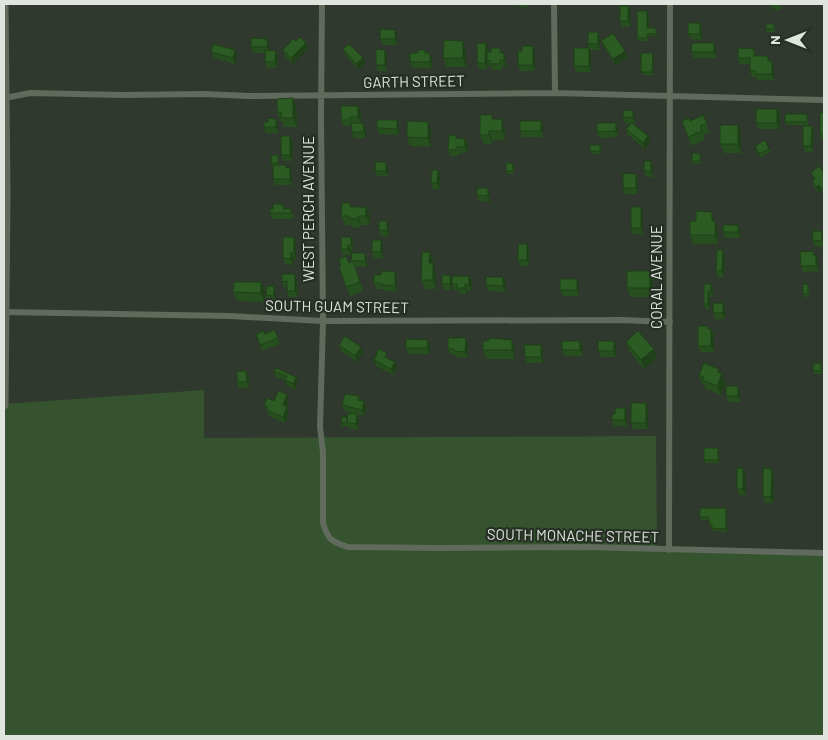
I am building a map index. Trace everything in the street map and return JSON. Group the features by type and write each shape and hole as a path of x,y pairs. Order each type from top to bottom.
{"main road":[{"path":"4,4 6,193 4,405"}],"street":[{"name":"WEST PERCH AVENUE","path":"322,4 323,321 320,428 323,452 323,523 326,533"},
{"path":"554,4 555,93"},
{"name":"CORAL AVENUE","path":"669,550 670,4"},
{"name":"GARTH STREET","path":"4,98 30,92 123,95 555,93 824,100"},
{"name":"SOUTH GUAM STREET","path":"5,312 230,316 323,321 622,320 670,322"},
{"name":"SOUTH MONACHE STREET","path":"326,533 336,544 348,547 584,548 824,553"}],"green space":[{"path":"204,390 204,438 656,436 657,551 824,550 824,736 4,736 4,404"}],"building":[{"path":"620,6 628,6 628,21 620,21"},
{"path":"637,11 647,11 647,28 656,28 656,34 647,34 647,38 637,38"},
{"path":"688,23 700,23 700,34 688,34"},
{"path":"766,24 774,24 774,29 766,29"},
{"path":"380,29 395,30 395,39 380,39"},
{"path":"588,32 598,32 598,44 588,44"},
{"path":"613,33 625,51 613,59 601,41"},
{"path":"300,37 306,43 291,58 283,50 293,39 296,41"},
{"path":"251,38 267,39 267,47 251,47"},
{"path":"444,40 463,41 463,58 443,58"},
{"path":"477,43 486,43 485,63 477,63"},
{"path":"692,43 714,43 714,52 691,52"},
{"path":"213,44 235,50 233,58 211,52"},
{"path":"349,44 363,58 356,64 343,49"},
{"path":"522,46 533,46 533,65 518,65 518,51 522,51"},
{"path":"491,48 500,48 500,53 504,53 504,60 500,60 500,64 490,64 490,60 487,61 487,52 491,52"},
{"path":"574,48 589,48 589,66 574,66"},
{"path":"738,48 754,49 754,56 768,56 768,61 772,61 772,74 755,74 755,71 750,71 750,58 738,58"},
{"path":"376,49 385,50 385,65 376,65"},
{"path":"265,50 276,51 275,62 265,62"},
{"path":"418,50 425,50 425,53 430,53 430,62 410,62 410,53 418,53"},
{"path":"641,53 653,53 652,72 641,72"},
{"path":"293,98 293,118 281,118 281,112 277,112 277,99"},
{"path":"341,106 358,106 358,117 350,117 350,120 341,120"},
{"path":"756,109 777,109 777,123 756,123"},
{"path":"633,110 633,117 623,118 623,111"},
{"path":"820,113 824,113 824,134 820,134"},
{"path":"785,114 807,114 807,122 785,122"},
{"path":"480,115 492,115 492,119 502,119 502,131 489,131 489,135 480,135"},
{"path":"703,115 707,123 700,126 702,131 688,137 682,121 689,118 690,121"},
{"path":"268,118 276,119 276,127 264,127 264,122 268,122"},
{"path":"377,120 397,120 397,129 377,128"},
{"path":"407,121 428,122 428,138 407,137"},
{"path":"520,121 541,121 541,131 520,131"},
{"path":"351,123 363,123 364,132 352,132"},
{"path":"597,123 616,123 616,131 597,132"},
{"path":"632,123 648,136 643,143 626,129"},
{"path":"720,125 738,125 738,144 720,144"},
{"path":"803,126 812,126 811,146 803,146"},
{"path":"449,135 456,135 456,138 465,139 465,147 456,147 456,150 448,150"},
{"path":"281,136 290,136 290,155 281,155"},
{"path":"765,140 769,149 759,154 755,146"},
{"path":"590,145 600,145 600,151 590,151"},
{"path":"692,153 700,154 700,161 692,161"},
{"path":"271,155 278,155 278,163 271,163"},
{"path":"644,161 651,161 651,171 644,171"},
{"path":"375,162 386,162 386,171 375,171"},
{"path":"506,163 513,163 513,171 506,171"},
{"path":"273,165 286,165 286,168 290,168 290,179 273,179"},
{"path":"819,166 824,173 824,191 819,185 816,187 812,181 815,179 811,173"},
{"path":"432,170 438,170 437,183 431,183"},
{"path":"623,173 636,174 636,188 623,188"},
{"path":"477,188 488,188 488,196 477,195"},
{"path":"342,203 350,203 350,207 366,207 366,216 358,216 358,219 341,216"},
{"path":"273,204 283,204 283,209 291,209 291,213 270,213 270,209 273,209"},
{"path":"631,207 641,207 641,228 631,228"},
{"path":"696,211 712,212 712,221 715,221 715,235 690,235 690,221 696,221"},
{"path":"379,221 387,221 387,231 379,230"},
{"path":"723,225 738,225 738,232 723,232"},
{"path":"813,231 822,231 822,241 812,240"},
{"path":"283,237 294,237 294,253 291,253 291,259 283,258"},
{"path":"341,237 351,237 351,245 348,245 348,249 341,249"},
{"path":"372,240 381,240 381,252 372,252"},
{"path":"518,244 527,244 527,260 518,260"},
{"path":"717,250 723,250 722,271 716,271"},
{"path":"813,251 813,255 816,255 816,266 801,266 800,252"},
{"path":"422,252 430,252 429,263 433,263 433,280 421,280"},
{"path":"352,253 365,253 365,261 351,261"},
{"path":"346,256 349,263 353,261 360,282 346,287 339,267 341,266 339,259"},
{"path":"381,271 395,272 395,286 374,283 374,275 381,275"},
{"path":"627,271 650,271 650,288 627,288"},
{"path":"282,274 295,274 295,291 287,291 287,281 282,282"},
{"path":"442,275 450,275 450,284 442,284"},
{"path":"452,276 469,276 469,285 465,284 465,288 457,288 457,284 452,284"},
{"path":"486,277 503,277 503,286 486,285"},
{"path":"560,279 577,279 577,290 560,290"},
{"path":"234,282 261,282 261,293 233,292"},
{"path":"704,284 711,284 711,291 708,291 708,304 704,304"},
{"path":"803,284 808,284 808,294 803,294"},
{"path":"267,286 274,286 274,296 266,295"},
{"path":"713,303 723,303 723,313 713,313"},
{"path":"698,326 708,326 708,329 711,329 711,346 698,346"},
{"path":"275,330 278,338 260,345 256,334 264,331 265,334"},
{"path":"638,331 654,349 641,360 626,342"},
{"path":"345,336 361,347 355,356 339,345"},
{"path":"448,338 466,338 465,352 448,349"},
{"path":"489,338 512,340 512,350 483,350 483,341 488,341"},
{"path":"406,339 428,340 427,348 406,348"},
{"path":"562,341 580,341 580,350 562,350"},
{"path":"598,341 614,341 614,351 598,351"},
{"path":"524,345 541,345 541,357 525,357"},
{"path":"379,349 387,353 385,357 395,362 391,369 374,360"},
{"path":"704,363 719,369 718,372 722,374 717,386 702,380 704,377 699,375"},
{"path":"821,363 821,371 813,371 813,364"},
{"path":"276,368 296,377 293,384 285,380 287,376 274,371"},
{"path":"237,371 246,371 247,382 237,382"},
{"path":"726,386 738,386 738,396 726,396"},
{"path":"278,391 287,394 283,405 287,407 283,417 267,410 268,407 264,405 267,398 274,401"},
{"path":"345,394 359,396 358,400 364,401 362,410 342,405"},
{"path":"631,403 646,403 646,423 631,423"},
{"path":"615,408 625,408 625,420 612,420"},
{"path":"348,413 357,414 356,424 347,422"},
{"path":"342,417 347,417 347,423 341,423"},
{"path":"704,448 718,448 718,460 704,460"},
{"path":"737,468 743,468 743,489 737,489"},
{"path":"763,468 772,469 771,497 763,497"},
{"path":"700,508 726,508 726,529 712,528 712,524 709,524 709,517 700,517"}]}
